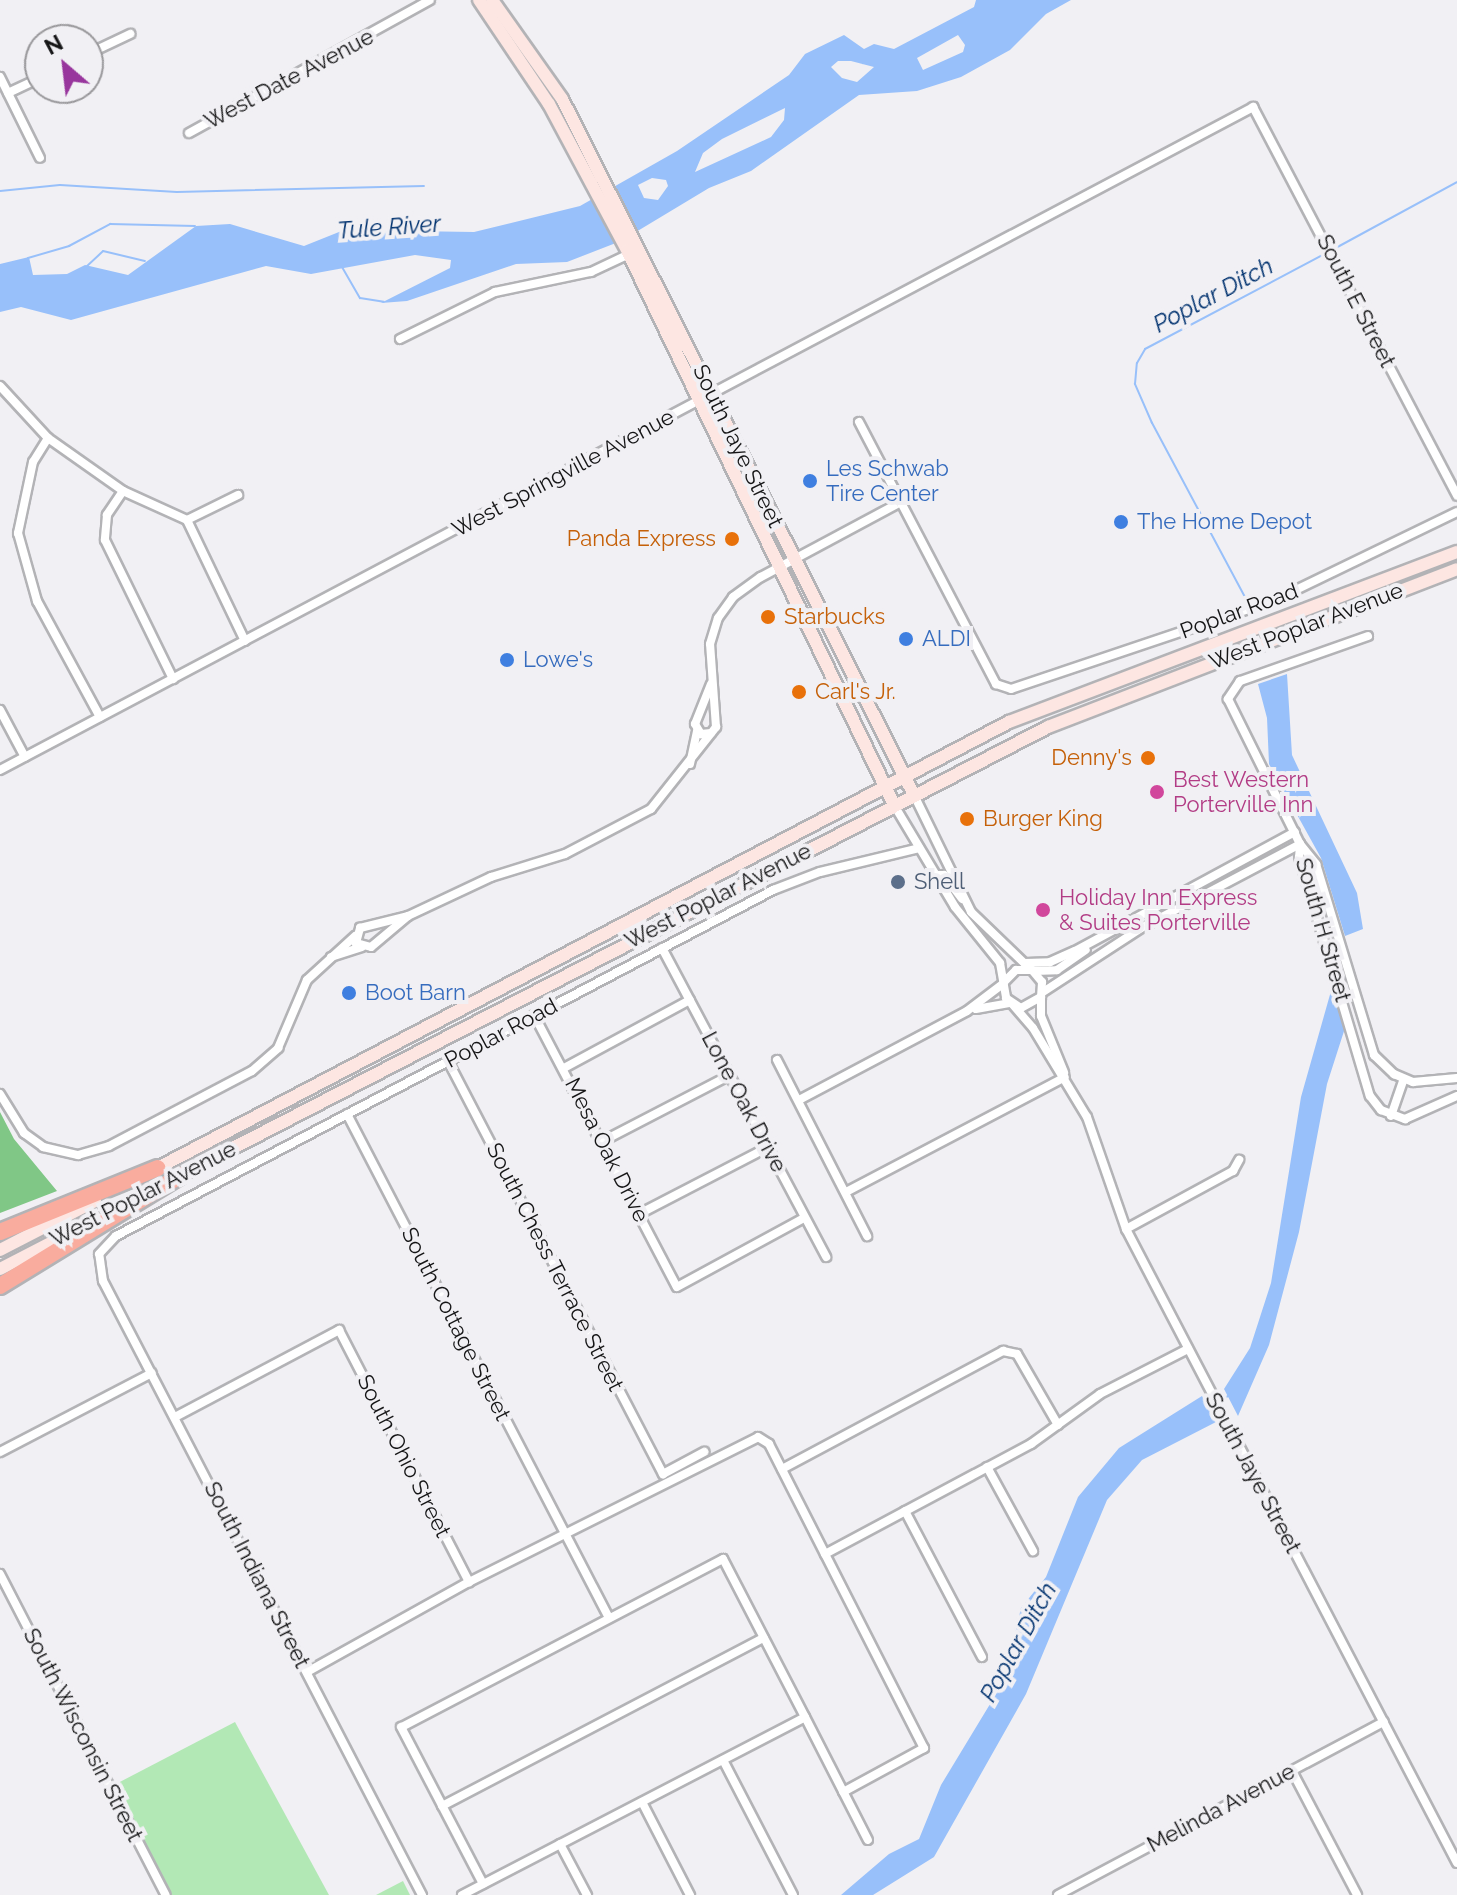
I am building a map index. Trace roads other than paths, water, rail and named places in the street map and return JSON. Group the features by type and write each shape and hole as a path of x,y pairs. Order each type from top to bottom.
{"highway":[{"path":"0,1232 158,1168"},
{"path":"0,1286 181,1175"}],"main road":[{"name":"South Jaye Street","path":"479,0 590,166"},
{"name":"South Jaye Street","path":"492,0 562,99 590,166 632,250 712,394 914,795"},
{"name":"South Jaye Street","path":"632,250 776,568 894,805"},
{"name":"West Poplar Avenue","path":"0,1250 903,775 1079,692 1457,552"},
{"name":"West Poplar Avenue","path":"0,1269 914,795 1125,694 1457,569"}],"street":[{"name":"West Date Avenue","path":"189,133 430,0"},
{"path":"104,46 130,34"},
{"path":"0,77 40,158"},
{"path":"8,93 24,86"},
{"name":"West Springville Avenue","path":"0,770 1253,107"},
{"name":"South E Street","path":"1253,107 1457,496"},
{"path":"400,339 495,292 591,272 632,250"},
{"path":"0,386 48,438 123,491 187,520 245,641"},
{"path":"0,1094 24,1133 43,1147 78,1155 109,1146 252,1071 278,1048 307,980 360,928 408,916 491,877 565,854 636,819 666,795 711,733 714,717 710,644 718,618 743,588 901,502 859,422"},
{"path":"48,438 33,462 19,510 21,547 37,601 100,717"},
{"path":"123,491 107,515 105,540 173,679"},
{"path":"187,520 238,495"},
{"name":"Poplar Road","path":"901,502 996,684 1011,689 1273,601 1457,512"},
{"name":"South H Street","path":"1368,636 1240,681 1229,693 1230,705 1300,844 1319,873 1358,1014 1374,1055 1404,1079"},
{"path":"690,764 711,683"},
{"path":"0,710 25,757"},
{"path":"702,714 714,717"},
{"path":"697,730 711,733"},
{"name":"South Jaye Street","path":"914,795 966,901"},
{"name":"South Jaye Street","path":"894,805 936,875 1000,963 1004,982"},
{"path":"799,1100 967,1011 1016,970 1061,958 1295,832"},
{"path":"967,1011 1009,1004 1026,1007 1101,951 1300,844"},
{"name":"South H Street","path":"1300,844 1299,857 1370,1096 1391,1116"},
{"name":"Poplar Road","path":"99,1254 116,1236 797,879 919,848"},
{"name":"South Jaye Street","path":"936,875 944,875 1030,968"},
{"path":"1174,896 1180,907"},
{"path":"330,957 371,947 376,939 408,916"},
{"path":"370,927 376,939"},
{"path":"355,936 361,947"},
{"name":"Lone Oak Drive","path":"662,948 826,1257"},
{"path":"1030,968 1042,995"},
{"path":"1004,982 1009,1004"},
{"name":"South Jaye Street","path":"1042,995 1041,1016 1065,1077 1093,1132 1112,1200 1457,1863"},
{"path":"564,1068 690,1000"},
{"name":"South Jaye Street","path":"1009,1004 1022,1016 1065,1077"},
{"name":"South H Street","path":"1347,1017 1358,1014"},
{"name":"Mesa Oak Drive","path":"534,1015 677,1287 804,1218"},
{"path":"777,1060 867,1236"},
{"name":"South Chess Terrace Street","path":"448,1061 663,1474 704,1452"},
{"path":"601,1142 730,1075"},
{"path":"846,1192 1065,1077"},
{"path":"1457,1078 1430,1084 1404,1079 1391,1116 1415,1117 1457,1096"},
{"name":"South Cottage Street","path":"347,1114 609,1618"},
{"path":"639,1214 768,1147"},
{"path":"1126,1229 1233,1171 1239,1160"},
{"name":"South Indiana Street","path":"99,1254 103,1281 422,1895"},
{"name":"South Ohio Street","path":"175,1417 339,1330 469,1582"},
{"path":"825,1554 987,1467 1058,1425 1100,1394 1188,1349"},
{"path":"782,1469 1003,1351 1017,1354 1058,1425"},
{"path":"0,1452 152,1373"},
{"path":"307,1672 469,1582 758,1437 769,1444 924,1748 843,1792"},
{"path":"987,1467 1033,1551"},
{"path":"905,1511 982,1657"},
{"path":"481,1889 401,1727 723,1559 868,1840"},
{"name":"South Wisconsin Street","path":"0,1574 166,1895"},
{"path":"442,1806 764,1638"},
{"path":"462,1895 481,1889 560,1844 805,1717"},
{"name":"Melinda Avenue","path":"1058,1895 1384,1722"},
{"path":"723,1760 793,1895"},
{"path":"1292,1771 1356,1895"},
{"path":"642,1802 690,1895"},
{"path":"560,1844 587,1895"}],"water":[{"path":"976,0 1071,0 1046,14 1010,50 961,77 917,91 859,95 751,171 709,188 621,241 567,262 516,264 407,301 381,303 450,268 451,260 415,255 311,274 266,266 71,320 21,307 0,312 0,264 29,257 33,275 67,274 85,265 128,275 196,226 230,224 304,246 344,230 474,232 580,206 677,151 789,75 805,54 844,35 864,49 874,44 894,49 974,7","holes":["958,35 965,45 963,52 923,70 917,58","838,61 874,67 857,82 842,78 831,67","785,108 784,120 771,137 695,172 703,153 722,139","652,178 666,180 668,186 658,200 644,198 638,185"]},
{"path":"1287,674 1292,755 1357,893 1363,929 1345,936 1321,858 1269,764 1267,718 1258,684"},
{"path":"1333,984 1345,1028 1327,1084 1299,1232 1269,1345 1238,1416 1224,1389 1250,1348 1271,1283 1301,1097"},
{"path":"1202,1396 1216,1422 1142,1460 1107,1500 1026,1694 934,1857 873,1895 841,1895 889,1854 919,1839 941,1785 1004,1681 1021,1608 1046,1577 1078,1497 1119,1448"}],"waterway":[{"name":"Poplar Ditch","path":"1332,250 1457,182"},
{"path":"0,191 60,185 177,192 424,186"},
{"path":"28,258 69,246 110,224 195,226"},
{"path":"86,267 103,251 145,261"},
{"name":"Poplar Ditch","path":"1246,599 1152,423 1135,384 1137,363 1145,349 1326,253"},
{"path":"342,267 360,298 384,302"},
{"name":"Poplar Ditch","path":"1222,1400 1228,1396"}],"place":[{"name":"Les Schwab Tire Center","path":"810,481"},
{"name":"The Home Depot","path":"1121,522"},
{"name":"Panda Express","path":"732,539"},
{"name":"Starbucks","path":"768,617"},
{"name":"ALDI","path":"906,639"},
{"name":"Lowe's","path":"507,660"},
{"name":"Carl's Jr.","path":"799,692"},
{"name":"Denny's","path":"1148,758"},
{"name":"Best Western Porterville Inn","path":"1157,792"},
{"name":"Burger King","path":"967,819"},
{"name":"Shell","path":"898,882"},
{"name":"Holiday Inn Express & Suites Porterville","path":"1043,910"},
{"name":"Boot Barn","path":"349,993"}],"water label":[{"name":"Tule River","path":"389,227"}]}
